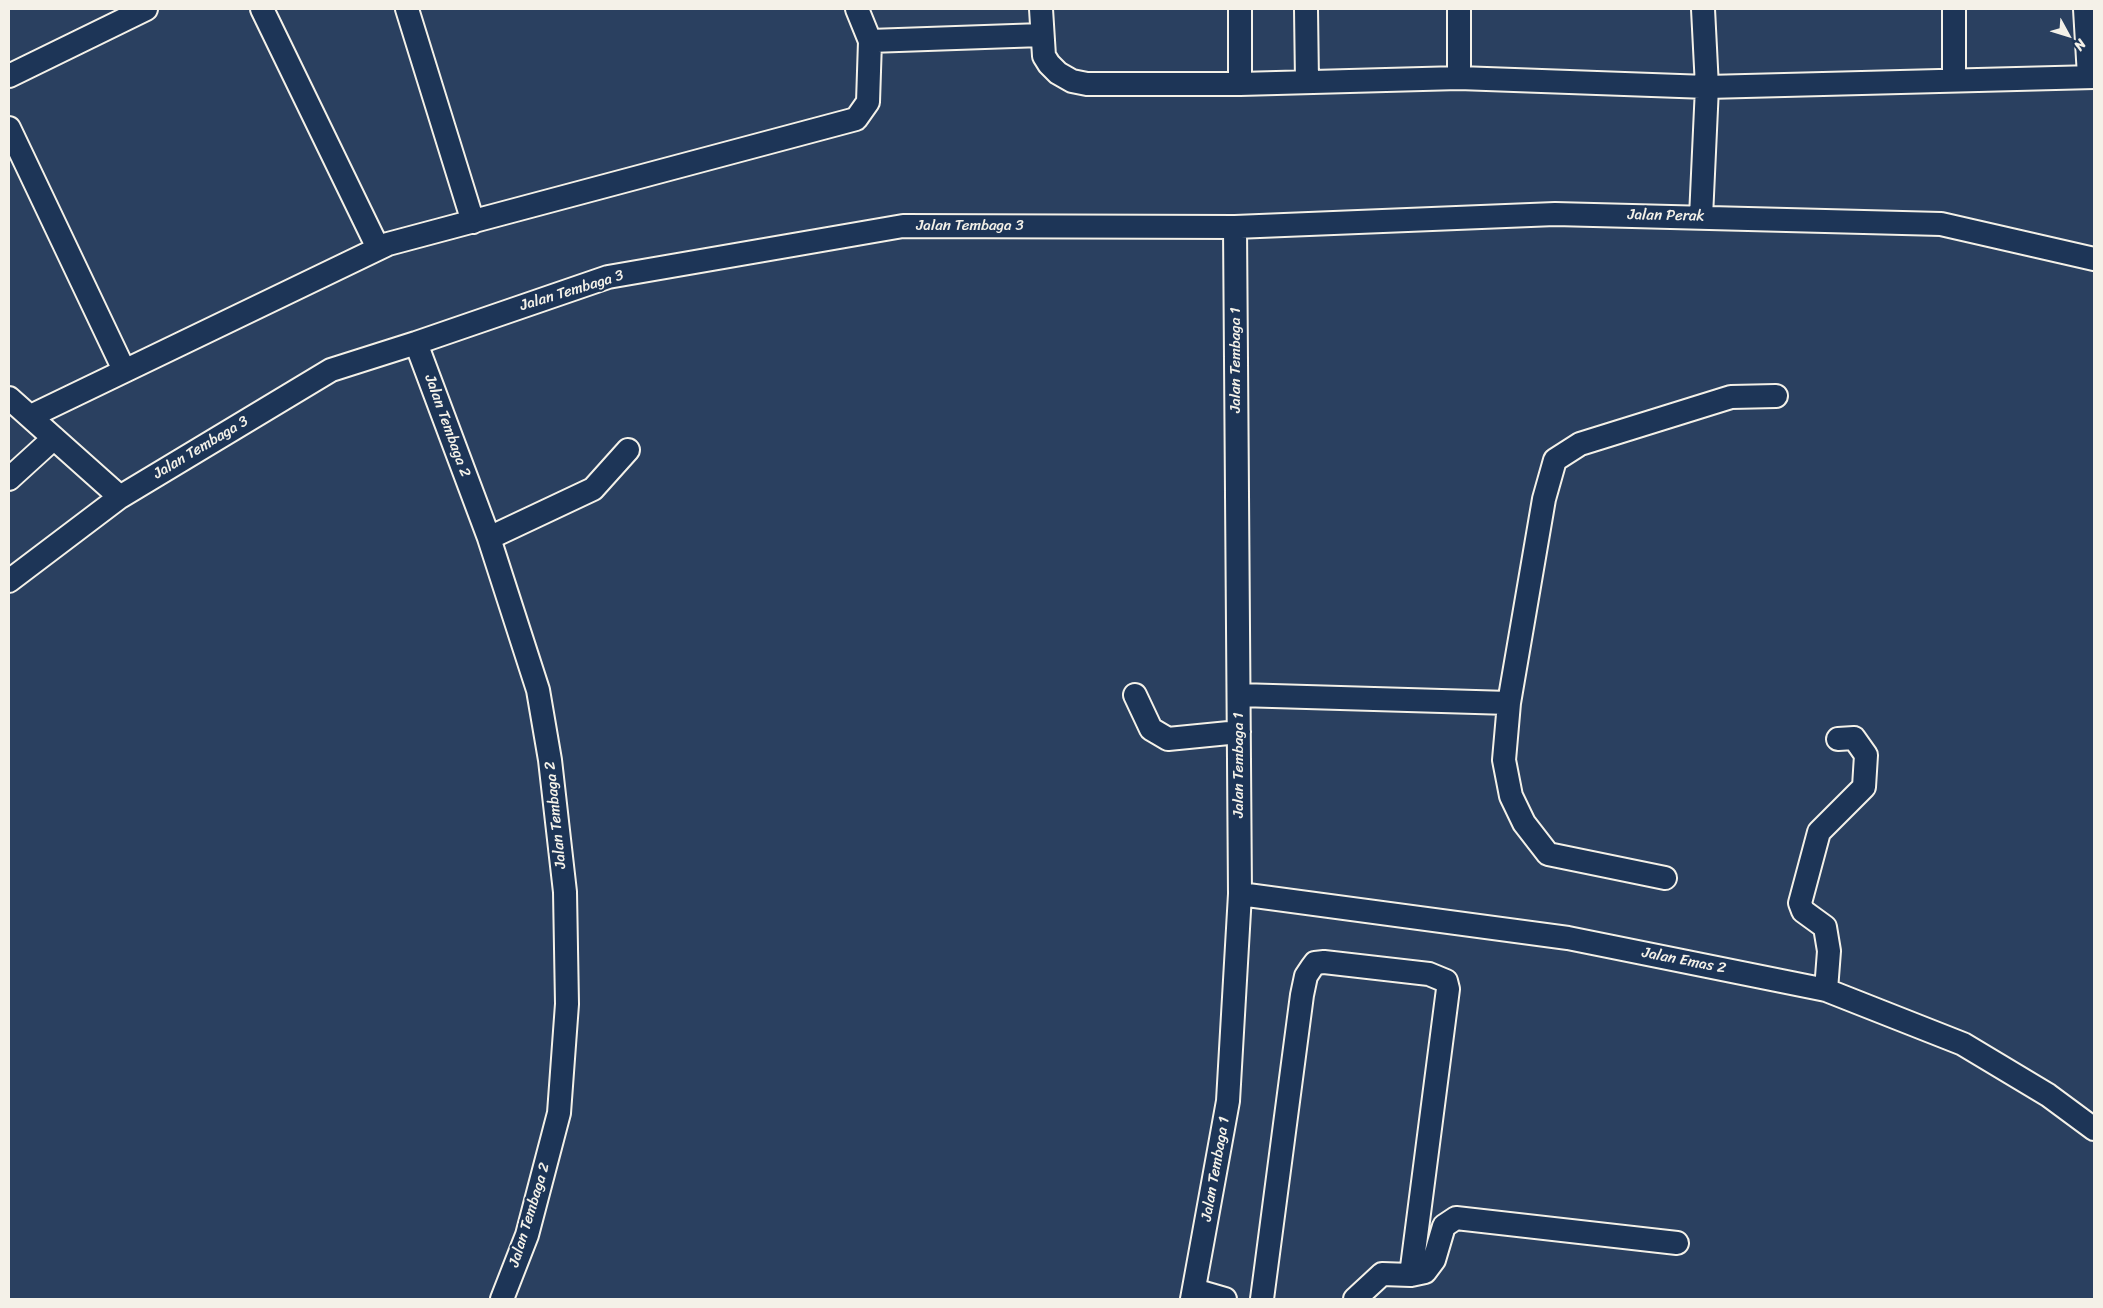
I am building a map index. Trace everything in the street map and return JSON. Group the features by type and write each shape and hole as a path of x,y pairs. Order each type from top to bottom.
{"street":[{"path":"9,76 146,9"},
{"path":"262,9 378,248"},
{"path":"407,9 473,222"},
{"path":"31,416 388,244 856,119 868,102 870,41 857,9"},
{"path":"1041,9 1044,56 1058,73 1072,81 1087,84 1240,84 1459,78 1707,87 2092,76 2085,9"},
{"path":"1240,9 1240,84"},
{"path":"1306,9 1307,82"},
{"path":"1458,9 1459,78"},
{"path":"1701,217 1707,87 1703,9"},
{"path":"1954,9 1954,80"},
{"path":"870,41 1042,35"},
{"path":"9,128 124,370"},
{"name":"Jalan Perak","path":"1235,227 1555,214 1941,224 2094,260"},
{"name":"Jalan Tembaga 3","path":"9,581 120,497 331,370 608,277 903,226 1235,227"},
{"name":"Jalan Tembaga 1","path":"1193,1295 1228,1101 1240,894 1235,227"},
{"name":"Jalan Tembaga 2","path":"416,343 489,538 538,690 550,760 565,892 567,1004 558,1113 527,1235 502,1299"},
{"path":"1665,878 1548,854 1524,823 1511,796 1504,760 1509,703 1544,498 1555,460 1580,444 1731,397 1776,396"},
{"path":"9,398 120,497"},
{"path":"9,479 54,438"},
{"path":"489,538 593,489 628,450"},
{"path":"1135,695 1151,729 1168,739 1238,732"},
{"path":"1239,695 1509,703"},
{"path":"1826,990 1829,951 1825,927 1803,911 1800,902 1819,832 1864,787 1866,755 1854,738 1838,739"},
{"name":"Jalan Emas 2","path":"1240,894 1568,938 1826,990 1963,1044 2048,1095 2094,1129"},
{"path":"1262,1299 1302,995 1306,976 1312,967 1315,964 1324,962 1429,974 1446,981 1448,989 1411,1276"},
{"path":"1355,1299 1382,1274 1418,1275 1430,1267 1444,1226 1456,1218 1678,1243"},
{"path":"1193,1295 1225,1299"}],"shaded area":[{"path":"9,9 2094,9 2094,1299 9,1299"}]}
